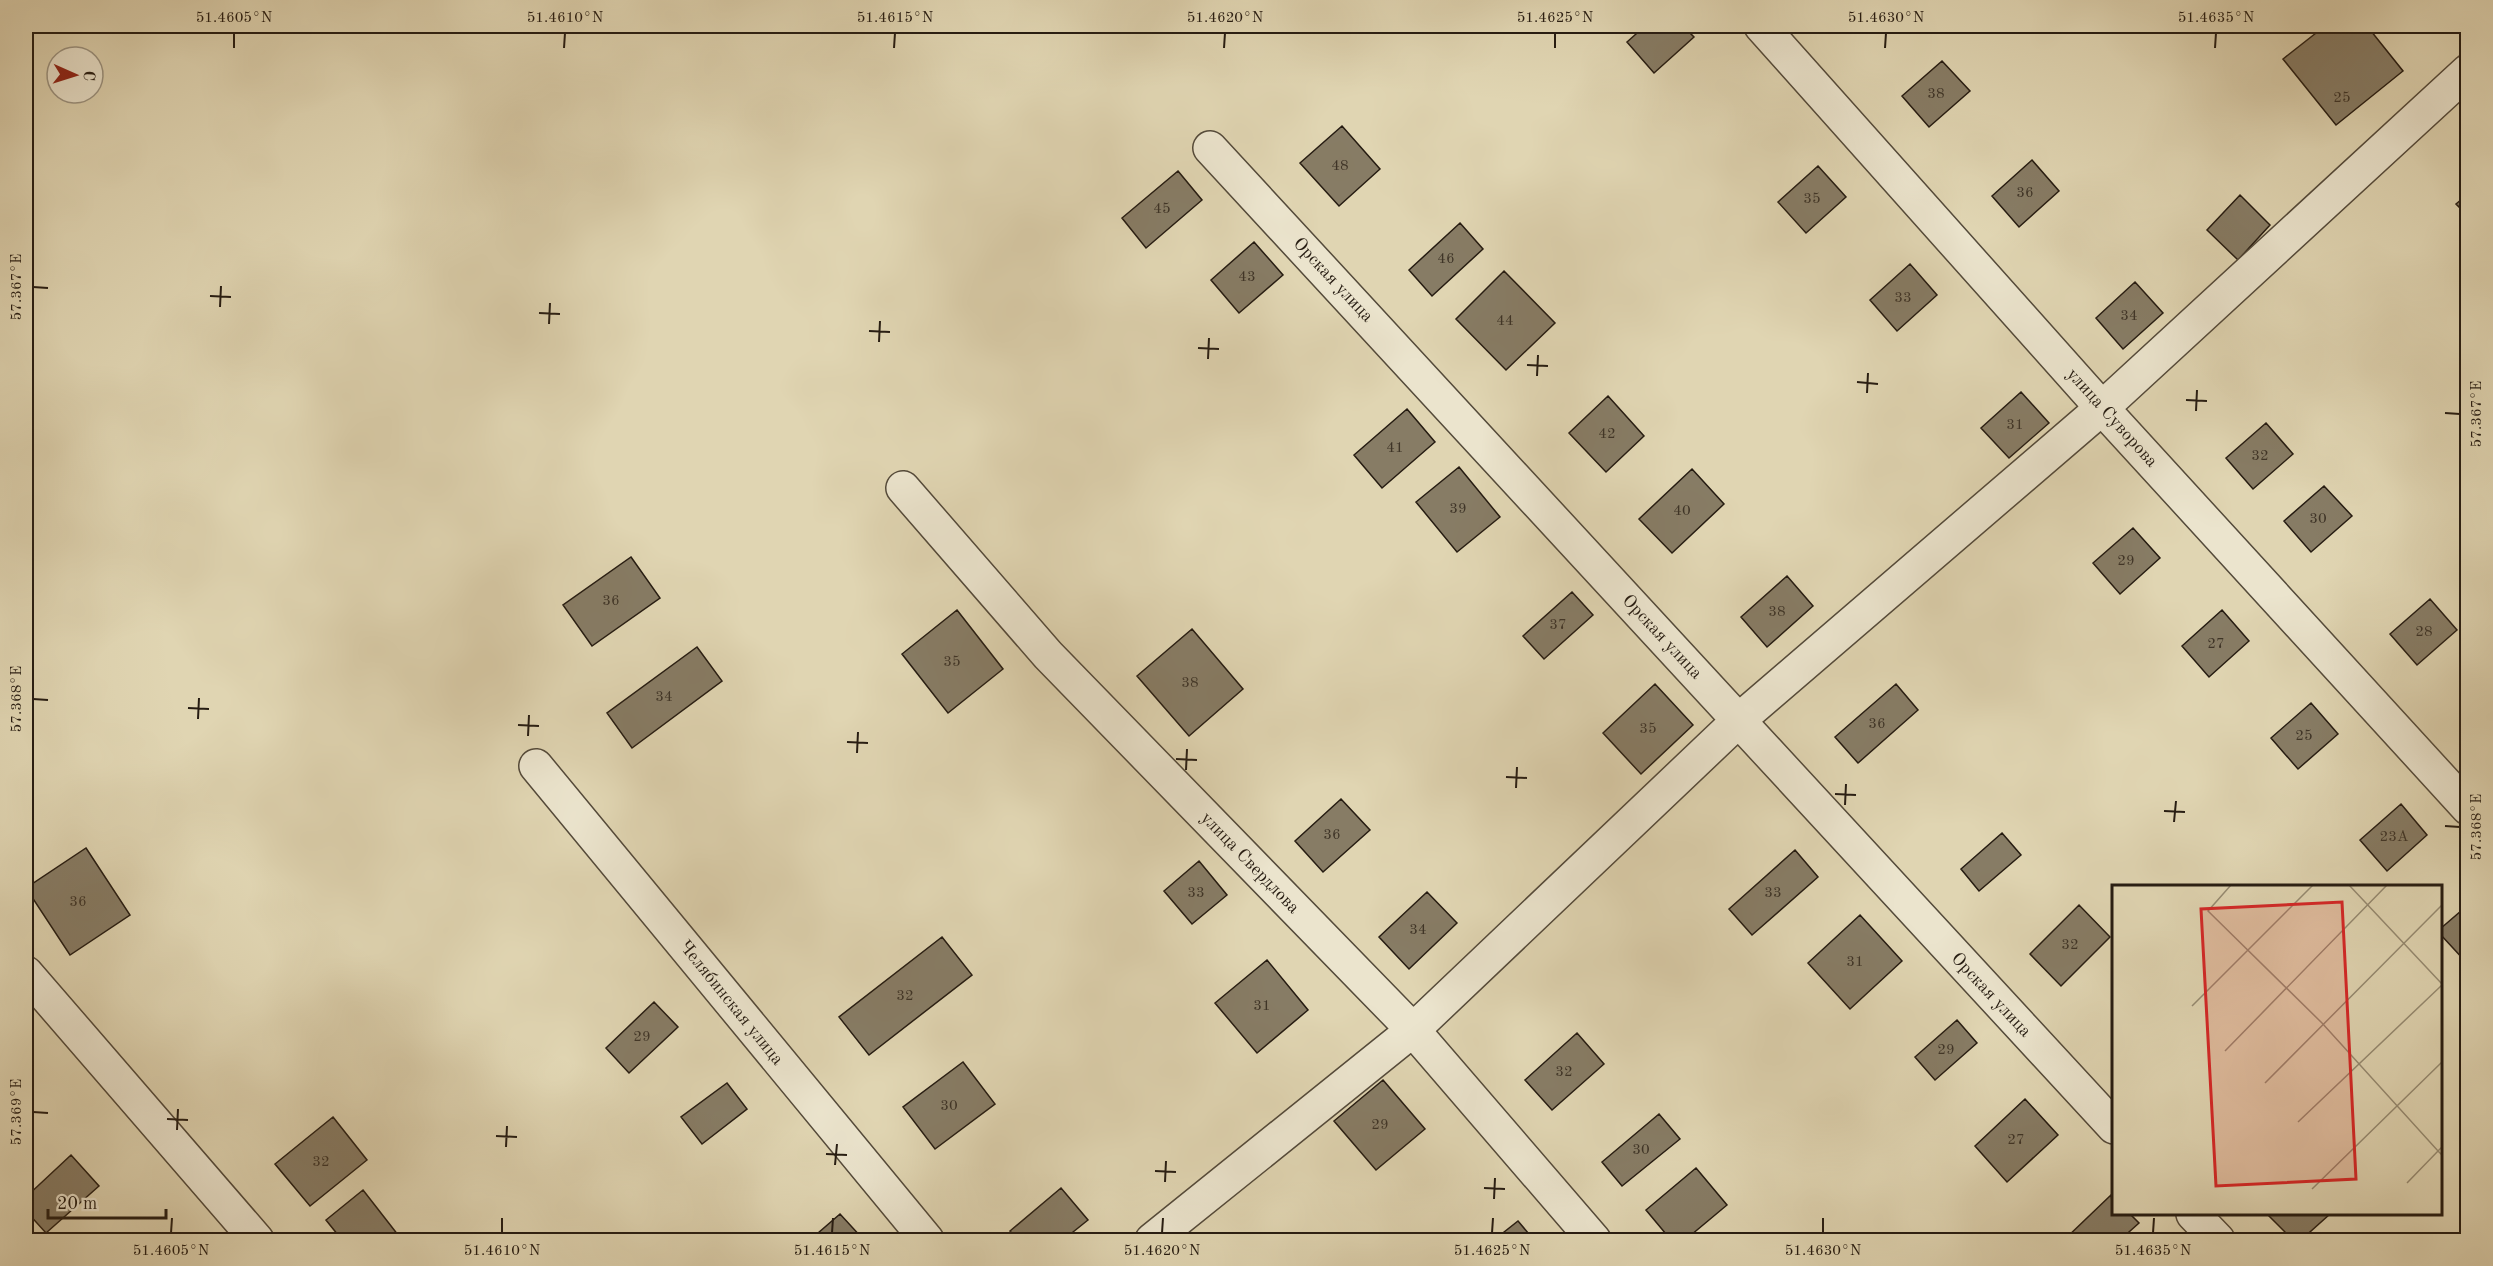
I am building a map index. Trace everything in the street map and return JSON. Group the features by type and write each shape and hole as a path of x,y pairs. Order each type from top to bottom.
{"street":[{"name":"улица Суворова","path":"1761,26 2102,408 2468,808"},
{"path":"1152,1240 1413,1030 1738,720 2102,408 2468,71"},
{"name":"Орская улица","path":"1210,148 2112,1125"},
{"name":"улица Свердлова","path":"903,488 1048,655 1413,1030 1594,1240"},
{"name":"Челябинская улица","path":"536,766 927,1240"},
{"path":"26,973 257,1240"},
{"path":"2194,1215 2218,1240"}],"building":[{"path":"1645,26 1683,26 1694,37 1654,73 1627,42"},
{"path":"2325,26 2367,26 2403,71 2336,125 2283,59"},
{"path":"1942,61 1970,91 1929,127 1902,96"},
{"path":"1342,126 1380,169 1339,206 1300,163"},
{"path":"2032,160 2059,191 2019,227 1992,196"},
{"path":"1818,166 1846,197 1806,233 1778,202"},
{"path":"1178,171 1202,200 1146,248 1122,218"},
{"path":"2468,194 2468,216 2456,204"},
{"path":"2240,195 2270,225 2238,260 2207,230"},
{"path":"1460,223 1483,249 1432,296 1409,270"},
{"path":"1254,242 1283,275 1239,313 1211,280"},
{"path":"1910,264 1937,295 1897,331 1870,300"},
{"path":"1504,271 1555,323 1506,370 1456,319"},
{"path":"2135,282 2163,313 2123,349 2096,318"},
{"path":"2021,392 2049,423 2009,458 1981,428"},
{"path":"1608,396 1644,436 1606,472 1569,433"},
{"path":"1407,409 1435,442 1382,488 1354,455"},
{"path":"2266,423 2293,454 2253,489 2226,458"},
{"path":"1459,467 1500,517 1457,552 1416,502"},
{"path":"1692,469 1724,504 1672,553 1639,519"},
{"path":"2324,486 2352,516 2311,552 2284,521"},
{"path":"2133,528 2160,558 2120,594 2093,563"},
{"path":"631,557 660,598 592,646 563,605"},
{"path":"1787,576 1813,606 1767,647 1741,617"},
{"path":"1572,592 1593,615 1544,659 1523,636"},
{"path":"2430,599 2457,630 2417,665 2390,634"},
{"path":"957,610 1003,669 948,713 902,654"},
{"path":"2222,610 2249,641 2209,677 2182,646"},
{"path":"1192,629 1243,689 1189,736 1137,676"},
{"path":"697,647 722,681 632,748 607,713"},
{"path":"1655,684 1693,725 1641,774 1603,733"},
{"path":"1896,684 1918,710 1858,763 1835,737"},
{"path":"2311,703 2338,734 2298,769 2271,738"},
{"path":"1341,799 1370,830 1323,872 1295,841"},
{"path":"2401,804 2427,835 2387,871 2360,840"},
{"path":"2002,833 2021,855 1979,891 1961,869"},
{"path":"86,848 130,915 70,955 26,888"},
{"path":"1795,850 1818,877 1752,935 1729,909"},
{"path":"1199,861 1227,895 1192,924 1164,891"},
{"path":"1427,892 1457,923 1409,969 1379,937"},
{"path":"2079,905 2110,937 2061,986 2030,954"},
{"path":"2468,905 2468,961 2466,962 2442,936 2442,927"},
{"path":"1860,915 1902,961 1850,1009 1808,963"},
{"path":"942,937 972,975 869,1055 839,1017"},
{"path":"1267,960 1308,1010 1257,1053 1215,1003"},
{"path":"654,1002 678,1027 629,1073 606,1048"},
{"path":"1957,1020 1977,1043 1935,1080 1915,1057"},
{"path":"1577,1033 1604,1064 1552,1110 1525,1080"},
{"path":"963,1062 995,1104 935,1149 903,1107"},
{"path":"1383,1080 1425,1129 1376,1170 1334,1121"},
{"path":"727,1083 747,1109 702,1144 681,1117"},
{"path":"2025,1099 2058,1135 2007,1182 1975,1146"},
{"path":"1659,1114 1680,1139 1622,1186 1602,1162"},
{"path":"333,1117 367,1160 310,1206 275,1164"},
{"path":"71,1155 99,1186 46,1233 26,1211 26,1197"},
{"path":"1696,1168 1727,1205 1685,1240 1671,1240 1646,1210"},
{"path":"1061,1188 1088,1220 1063,1240 1019,1240 1010,1231"},
{"path":"363,1190 402,1240 342,1240 326,1220"},
{"path":"2111,1195 2112,1215 2131,1215 2139,1223 2120,1240 2064,1240"},
{"path":"840,1214 863,1239 810,1240"},
{"path":"2268,1215 2329,1215 2301,1240 2293,1240"},
{"path":"1518,1221 1534,1240 1494,1240"},
{"path":"2410,1233 2418,1240 2403,1240"}]}
